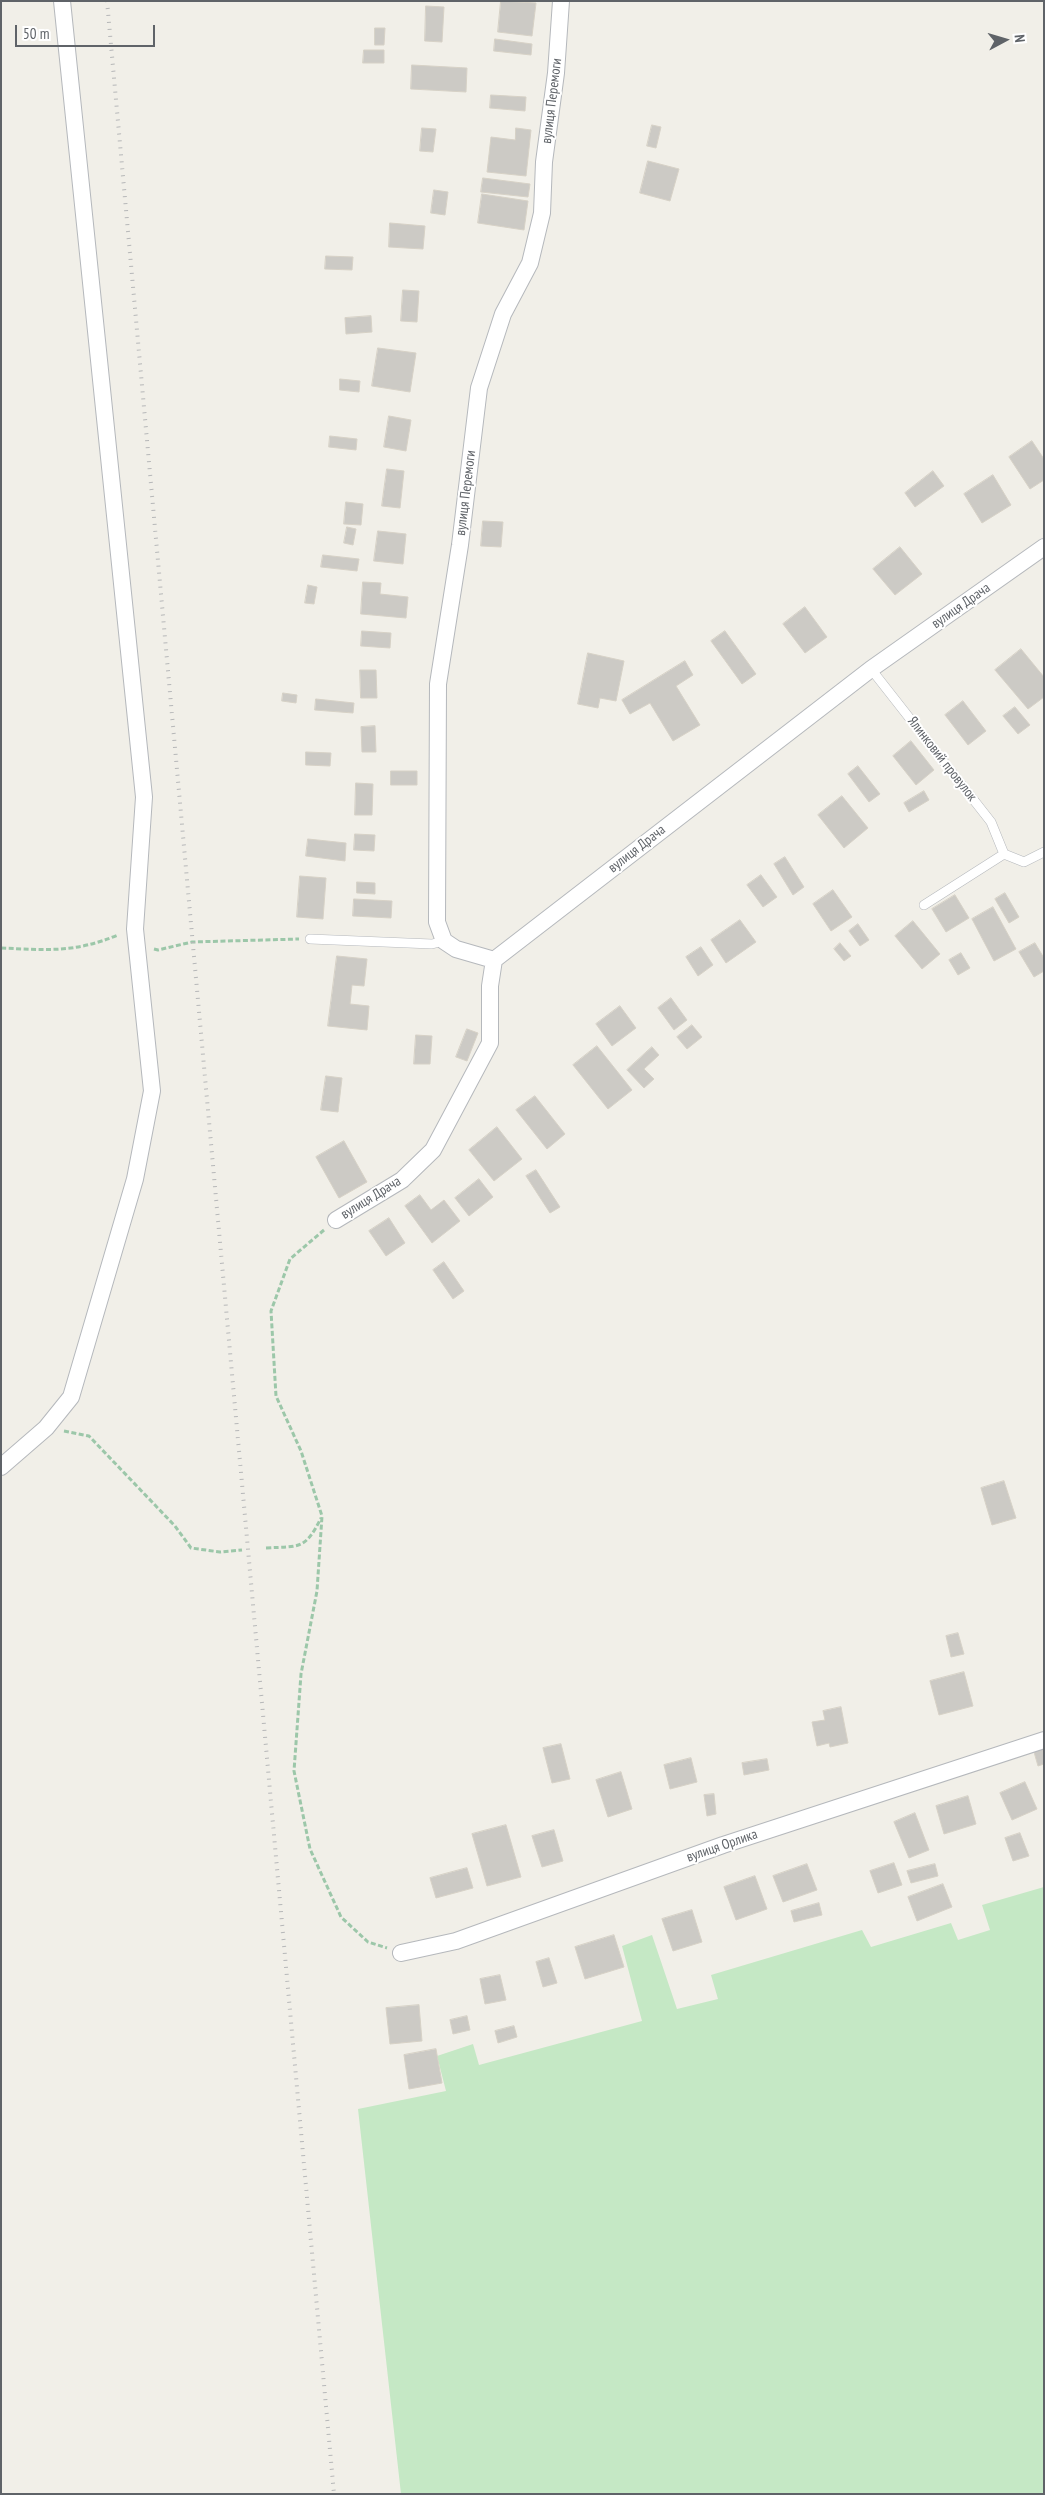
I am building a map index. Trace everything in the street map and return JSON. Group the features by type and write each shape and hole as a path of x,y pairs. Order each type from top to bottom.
{"street":[{"path":"1,1467 46,1428 71,1397 135,1179 152,1091 136,936 144,797 62,1"},
{"name":"вулиця Перемоги","path":"444,941 437,922 438,684 460,545 479,388 503,314 530,263 542,213 544,162 556,73 561,1"},
{"name":"вулиця Драча","path":"336,1220 402,1180 433,1150 490,1042 490,986 494,960 871,669 1044,547"},
{"path":"444,941 456,949 494,960"},
{"name":"вулиця Орлика","path":"401,1953 456,1941 723,1845 1044,1740"}],"lane":[{"name":"Ялинковий провулок","path":"871,669 991,822 1004,854"},
{"path":"924,905 1004,854 1024,862 1044,852"},
{"path":"310,939 432,944 444,941"}],"path":[{"path":"1,948 67,950 136,936 158,950 192,942 310,939"},
{"path":"336,1220 290,1259 271,1311 276,1396 301,1451 322,1516 317,1591 301,1674 294,1771 310,1849 341,1917 368,1942 401,1953"},
{"path":"46,1428 89,1436 175,1526 191,1548 220,1552 242,1550"},
{"path":"266,1548 303,1545 312,1536 322,1516"}],"green space":[{"path":"1044,1887 1044,2494 401,2494 358,2109 446,2091 437,2056 473,2044 479,2065 642,2021 622,1946 652,1935 677,2009 718,1999 711,1975 862,1930 871,1947 951,1923 958,1940 990,1930 982,1905"}],"building":[{"path":"501,1 536,3 532,36 498,32"},
{"path":"426,6 444,7 442,42 425,41"},
{"path":"375,28 385,28 384,45 375,45"},
{"path":"495,39 532,44 531,55 494,51"},
{"path":"364,50 384,50 384,63 363,63"},
{"path":"412,65 467,68 466,92 411,89"},
{"path":"491,95 526,97 525,111 490,108"},
{"path":"652,125 661,127 656,148 647,146"},
{"path":"422,128 436,129 433,152 420,151"},
{"path":"516,128 531,130 526,176 487,172 491,137 515,140"},
{"path":"648,161 679,169 670,201 640,193"},
{"path":"483,178 530,184 528,197 481,192"},
{"path":"434,190 448,192 445,215 431,213"},
{"path":"482,194 528,201 524,230 478,223"},
{"path":"390,223 425,226 423,249 389,247"},
{"path":"326,256 353,257 352,270 325,269"},
{"path":"403,290 419,291 417,322 401,321"},
{"path":"371,316 372,332 346,334 345,318"},
{"path":"378,348 416,353 410,392 372,386"},
{"path":"340,379 360,381 359,392 340,390"},
{"path":"389,416 411,420 406,451 384,447"},
{"path":"330,436 357,439 356,450 329,447"},
{"path":"1032,441 1044,459 1044,480 1030,489 1009,457"},
{"path":"387,469 404,471 400,508 382,506"},
{"path":"933,471 944,486 915,507 905,493"},
{"path":"993,475 1011,505 982,523 964,494"},
{"path":"346,502 363,504 361,525 344,524"},
{"path":"483,521 503,522 501,547 481,546"},
{"path":"347,527 356,529 353,545 344,543"},
{"path":"378,531 406,534 403,564 374,561"},
{"path":"900,547 922,574 895,595 873,569"},
{"path":"323,555 359,559 357,571 321,567"},
{"path":"363,582 381,583 380,594 408,597 406,618 361,614"},
{"path":"308,585 317,587 314,604 305,603"},
{"path":"805,607 827,637 805,653 783,624"},
{"path":"362,631 391,633 390,648 361,646"},
{"path":"725,631 756,674 742,684 711,641"},
{"path":"1021,649 1044,677 1044,697 1028,709 995,670"},
{"path":"588,653 624,661 616,701 600,698 598,708 578,704"},
{"path":"685,661 693,675 676,686 700,725 673,741 650,703 630,714 622,700"},
{"path":"360,670 376,670 377,698 361,698"},
{"path":"283,693 297,695 296,703 282,701"},
{"path":"316,699 354,703 353,713 315,710"},
{"path":"963,701 986,731 968,745 945,715"},
{"path":"1015,707 1030,725 1018,734 1003,716"},
{"path":"375,726 376,752 362,752 361,727"},
{"path":"911,741 934,770 916,785 893,756"},
{"path":"306,752 331,753 330,766 306,765"},
{"path":"858,766 880,794 869,802 848,774"},
{"path":"391,771 417,771 417,785 391,785"},
{"path":"356,783 373,784 372,815 355,815"},
{"path":"924,791 929,800 909,812 904,803"},
{"path":"842,796 868,828 844,848 818,815"},
{"path":"355,834 375,835 374,851 354,850"},
{"path":"308,839 346,843 345,861 306,856"},
{"path":"785,857 804,887 793,895 774,864"},
{"path":"761,875 777,897 763,907 747,885"},
{"path":"300,876 326,878 323,919 297,917"},
{"path":"357,882 375,883 375,894 357,893"},
{"path":"833,890 852,917 831,931 813,904"},
{"path":"1005,893 1019,917 1009,923 995,899"},
{"path":"955,895 969,918 946,932 932,909"},
{"path":"354,899 392,901 391,918 353,916"},
{"path":"993,907 1016,949 994,961 972,919"},
{"path":"740,920 756,942 726,963 711,940"},
{"path":"913,921 940,954 922,969 895,936"},
{"path":"858,924 869,940 860,946 849,931"},
{"path":"840,943 851,956 844,961 834,949"},
{"path":"1035,943 1044,958 1044,971 1034,977 1019,952"},
{"path":"701,947 713,965 698,976 686,957"},
{"path":"961,953 970,968 958,975 949,960"},
{"path":"337,956 367,959 364,986 352,985 350,1004 369,1006 367,1030 328,1026"},
{"path":"671,998 687,1020 674,1030 658,1008"},
{"path":"620,1006 636,1028 612,1046 596,1024"},
{"path":"692,1025 702,1037 687,1049 677,1037"},
{"path":"467,1029 478,1033 467,1061 456,1057"},
{"path":"416,1035 432,1036 430,1064 414,1064"},
{"path":"597,1046 632,1090 608,1109 573,1065"},
{"path":"652,1047 659,1055 644,1069 654,1079 644,1088 627,1070"},
{"path":"326,1076 342,1078 338,1112 321,1110"},
{"path":"535,1096 565,1134 547,1149 516,1110"},
{"path":"497,1127 522,1159 494,1181 469,1150"},
{"path":"344,1141 367,1182 339,1198 316,1157"},
{"path":"536,1170 560,1207 550,1213 526,1176"},
{"path":"479,1179 493,1197 469,1216 455,1198"},
{"path":"420,1195 431,1210 444,1200 460,1221 432,1243 405,1206"},
{"path":"389,1218 405,1243 386,1256 369,1231"},
{"path":"444,1262 464,1291 453,1299 433,1270"},
{"path":"1004,1481 1016,1518 992,1525 981,1488"},
{"path":"958,1633 964,1654 951,1657 946,1636"},
{"path":"964,1672 973,1706 939,1715 930,1681"},
{"path":"841,1707 848,1743 830,1747 829,1743 817,1746 812,1722 825,1720 823,1711"},
{"path":"561,1744 570,1779 552,1783 543,1748"},
{"path":"1043,1749 1044,1764 1038,1766 1034,1752"},
{"path":"691,1758 697,1782 670,1789 664,1765"},
{"path":"767,1759 769,1770 744,1775 742,1763"},
{"path":"621,1772 632,1809 608,1817 596,1780"},
{"path":"1025,1782 1037,1809 1012,1820 1000,1793"},
{"path":"714,1794 716,1814 707,1816 704,1795"},
{"path":"968,1796 976,1824 944,1834 936,1806"},
{"path":"915,1813 929,1850 909,1858 894,1822"},
{"path":"506,1825 521,1877 487,1886 472,1834"},
{"path":"554,1830 563,1861 542,1867 532,1836"},
{"path":"1020,1833 1029,1856 1013,1861 1005,1838"},
{"path":"894,1863 902,1885 878,1893 870,1871"},
{"path":"807,1864 817,1890 783,1902 773,1876"},
{"path":"935,1864 938,1876 911,1883 907,1871"},
{"path":"467,1868 473,1888 436,1898 430,1878"},
{"path":"755,1876 767,1909 736,1920 724,1887"},
{"path":"943,1884 952,1907 917,1921 908,1897"},
{"path":"819,1903 822,1915 794,1922 791,1911"},
{"path":"692,1910 702,1942 673,1951 662,1919"},
{"path":"614,1935 624,1967 585,1979 575,1947"},
{"path":"549,1958 557,1983 543,1987 536,1962"},
{"path":"500,1975 506,2000 485,2004 480,1979"},
{"path":"419,2005 422,2041 390,2044 386,2008"},
{"path":"467,2016 470,2030 453,2034 450,2020"},
{"path":"514,2026 517,2037 498,2043 495,2031"},
{"path":"436,2049 442,2083 409,2089 404,2055"}],"railway":[{"path":"107,1 334,2494"}]}
